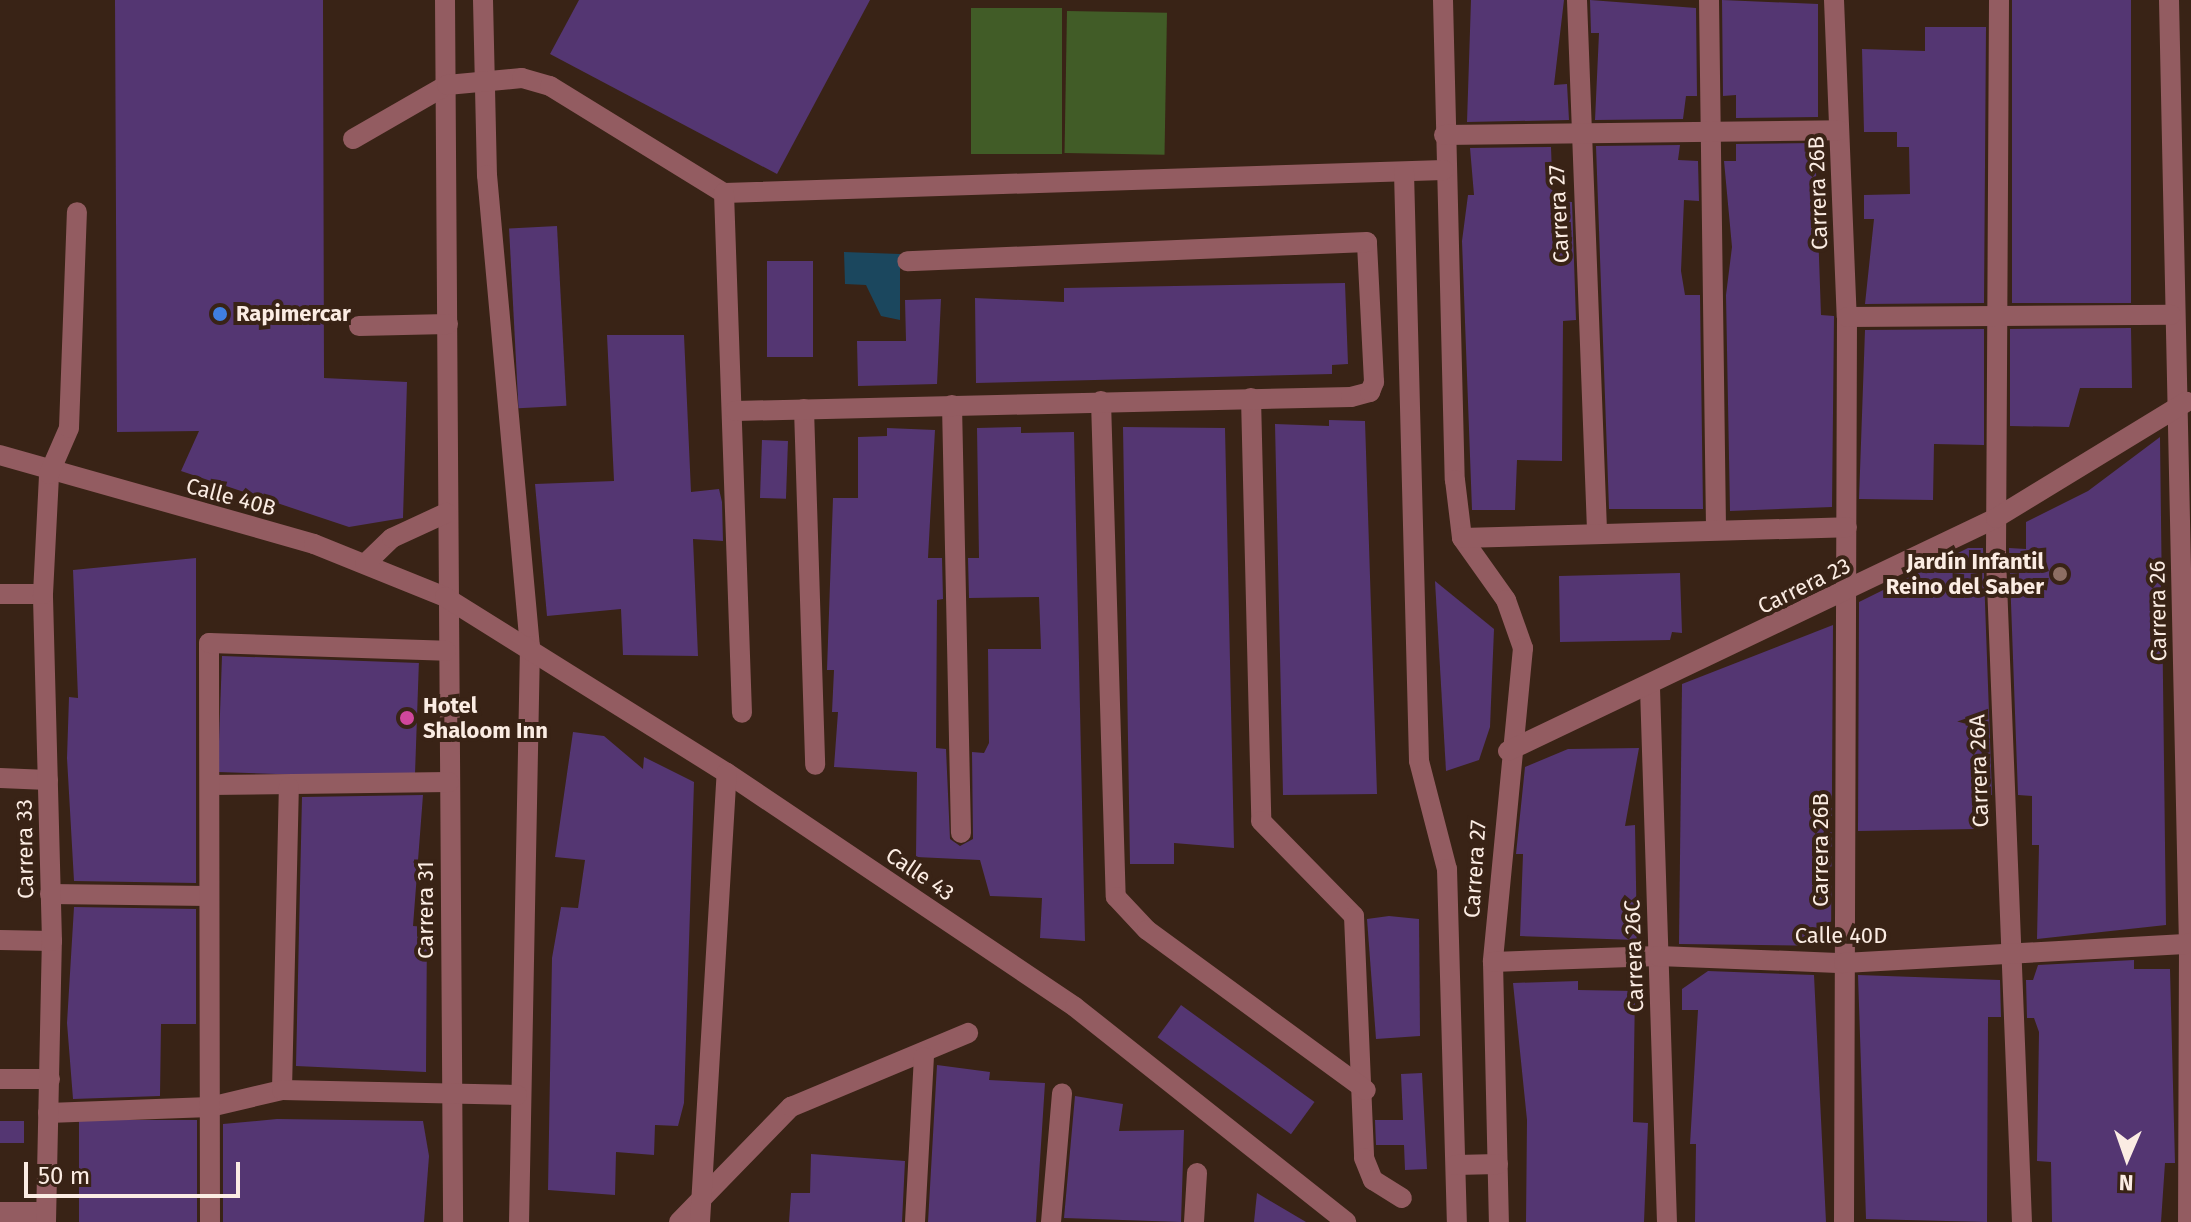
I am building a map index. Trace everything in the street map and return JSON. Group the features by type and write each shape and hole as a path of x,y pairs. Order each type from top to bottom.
{"street":[{"name":"Carrera 31","path":"445,0 448,324 445,597 453,1222"},
{"path":"483,0 487,175 530,646 517,1095 519,1222"},
{"path":"1443,0 1444,170 1462,538 1597,531 1847,527"},
{"name":"Carrera 27","path":"1577,0 1579,136 1597,531"},
{"path":"1709,0 1716,530"},
{"name":"Carrera 26B","path":"1834,0 1847,317 1844,1222"},
{"name":"Carrera 26A","path":"1999,0 1996,518 2022,1222"},
{"name":"Carrera 26","path":"2169,0 2171,315 2185,403 2188,1222"},
{"path":"353,139 447,85 485,78 550,86 724,193 1444,170"},
{"path":"1444,135 1709,137 1839,130"},
{"path":"1404,172 1419,761 1447,869 1457,1222"},
{"path":"724,193 735,411 742,713"},
{"path":"49,474 69,428 77,212"},
{"path":"735,411 1251,398 1370,392 1367,242 907,261"},
{"path":"1847,317 2171,315"},
{"path":"359,326 448,324"},
{"path":"1251,398 1261,821 1354,916 1366,1090 1364,1158 1373,1180 1402,1198"},
{"path":"1101,401 1116,897 1147,930 1366,1090"},
{"name":"Carrera 23","path":"1508,751 1650,688 1996,518 2185,403"},
{"path":"952,405 961,833"},
{"path":"804,409 815,765"},
{"name":"Calle 40B","path":"0,455 49,474 314,544 445,597"},
{"name":"Carrera 33","path":"46,1217 52,941 43,594 49,474"},
{"path":"365,564 392,538 446,513"},
{"name":"Carrera 27","path":"1462,538 1506,600 1523,648 1508,751 1493,962 1499,1222"},
{"path":"0,594 43,594"},
{"name":"Calle 43","path":"445,597 530,646 727,773 1075,1007 1346,1222"},
{"path":"210,1222 209,643 446,651"},
{"name":"Carrera 26C","path":"1650,688 1667,1222"},
{"path":"700,1222 727,773"},
{"path":"0,778 48,780"},
{"path":"210,785 289,787 449,782"},
{"path":"282,1090 289,787"},
{"path":"50,894 208,896"},
{"path":"0,940 52,941"},
{"name":"Calle 40D","path":"1493,962 1658,956 1844,963 2189,944"},
{"path":"679,1222 791,1107 924,1057 968,1033"},
{"path":"915,1222 924,1057"},
{"path":"0,1079 50,1079"},
{"path":"48,1113 210,1107 282,1090 517,1095"},
{"path":"1051,1222 1062,1093"},
{"path":"1456,1165 1498,1164"},
{"path":"1194,1222 1197,1173"},
{"path":"0,1212 46,1217"}],"green space":[{"path":"971,8 1062,8 1062,154 971,154"},
{"path":"1067,11 1167,13 1165,155 1065,153"}],"water":[{"path":"844,252 900,254 900,320 881,316 866,285 845,284"}],"building":[{"path":"115,0 323,0 324,378 407,382 403,518 349,527 181,471 199,431 117,432"},
{"path":"579,0 870,0 777,174 550,54"},
{"path":"1471,0 1564,0 1554,85 1567,84 1569,120 1467,122"},
{"path":"1590,0 1696,8 1697,96 1686,96 1683,119 1595,120 1599,33 1591,33"},
{"path":"1722,0 1818,4 1818,117 1736,118 1736,95 1723,96"},
{"path":"2012,0 2131,0 2131,303 2012,303"},
{"path":"1925,27 1986,27 1984,303 1865,304 1874,219 1864,219 1864,195 1910,194 1909,147 1897,147 1897,132 1864,132 1862,49 1925,51"},
{"path":"1815,143 1821,315 1834,316 1832,507 1730,511 1726,295 1732,247 1724,161 1736,161 1736,144"},
{"path":"1680,145 1678,160 1698,161 1699,201 1684,200 1681,271 1685,295 1700,295 1703,509 1609,509 1596,146"},
{"path":"1551,147 1553,201 1572,202 1576,320 1563,321 1562,461 1517,460 1515,510 1472,510 1462,241 1468,195 1474,195 1470,148"},
{"path":"557,226 566,406 518,408 509,229"},
{"path":"767,261 813,261 813,357 767,357"},
{"path":"1345,283 1348,364 1332,365 1332,374 976,383 975,298 1064,302 1064,288"},
{"path":"941,299 937,384 858,386 857,341 906,341 905,300"},
{"path":"2131,328 2132,388 2080,388 2069,427 2010,426 2010,329"},
{"path":"1984,329 1984,445 1934,444 1933,500 1859,499 1865,330"},
{"path":"607,335 684,335 691,492 719,489 722,502 723,541 693,539 698,656 623,655 621,609 547,616 535,484 614,481"},
{"path":"1329,420 1365,421 1377,794 1283,795 1275,424 1329,426"},
{"path":"1021,427 1021,433 1074,432 1085,941 1040,938 1042,898 990,896 980,860 916,857 917,772 834,767 838,712 832,712 834,670 827,670 833,498 858,498 858,437 887,436 887,428 935,430 928,558 942,558 943,599 937,600 936,748 946,749 950,839 960,846 973,839 972,752 984,753 989,743 988,649 1041,649 1039,597 969,598 968,558 979,558 977,428"},
{"path":"1123,427 1225,428 1234,848 1174,843 1174,864 1130,864"},
{"path":"2160,437 2166,925 2037,939 2039,845 2032,845 2032,796 2018,795 2009,548 2026,549 2026,522 2088,491"},
{"path":"762,440 788,441 786,499 760,498"},
{"path":"1968,548 1983,548 1992,795 1985,795 1986,815 1975,814 1975,829 1858,831 1859,602"},
{"path":"196,558 196,883 74,881 67,758 69,697 78,698 73,570"},
{"path":"1680,573 1682,633 1672,632 1670,640 1560,642 1559,576"},
{"path":"1435,581 1494,629 1490,727 1479,760 1446,771"},
{"path":"1833,625 1831,946 1679,944 1682,684"},
{"path":"222,656 419,663 415,779 218,772"},
{"path":"573,732 604,736 643,769 644,757 694,782 684,1103 678,1126 655,1125 654,1155 616,1152 615,1195 548,1190 552,958 561,907 578,908 585,860 555,857"},
{"path":"1639,748 1625,826 1635,825 1637,940 1520,936 1523,854 1516,854 1525,767 1568,749"},
{"path":"423,795 413,926 427,927 426,1072 296,1066 302,797"},
{"path":"74,907 196,909 196,1024 161,1024 160,1096 73,1099 67,1023"},
{"path":"1389,916 1419,919 1420,1036 1376,1039 1367,919"},
{"path":"2134,960 2134,969 2170,969 2175,1163 2165,1163 2161,1222 2052,1222 2051,1162 2037,1161 2039,1032 2034,1018 2027,1018 2026,980 2033,980 2038,965"},
{"path":"1708,971 1814,975 1826,1222 1695,1222 1696,1144 1690,1144 1698,1010 1682,1010 1682,989"},
{"path":"1858,975 2000,980 2001,1017 1988,1017 1987,1222 1866,1219"},
{"path":"1578,981 1578,990 1635,991 1633,1122 1648,1123 1644,1222 1526,1222 1527,1120 1513,983"},
{"path":"1181,1005 1314,1102 1291,1134 1157,1037"},
{"path":"937,1065 990,1072 989,1080 1045,1083 1036,1222 928,1222"},
{"path":"1422,1073 1427,1169 1405,1170 1404,1145 1376,1145 1375,1120 1403,1120 1401,1074"},
{"path":"1075,1096 1123,1104 1119,1131 1184,1130 1181,1222 1064,1218"},
{"path":"277,1119 423,1121 429,1156 424,1222 223,1222 223,1124"},
{"path":"79,1120 197,1120 197,1222 79,1222"},
{"path":"0,1121 24,1121 24,1143 0,1143"},
{"path":"811,1154 905,1161 902,1222 789,1222 791,1193 810,1193"},
{"path":"1257,1193 1306,1222 1254,1222"}],"place":[{"name":"Rapimercar","path":"220,314"},
{"name":"Jardín Infantil Reino del Saber","path":"2060,574"},
{"name":"Hotel Shaloom Inn","path":"407,718"}]}
